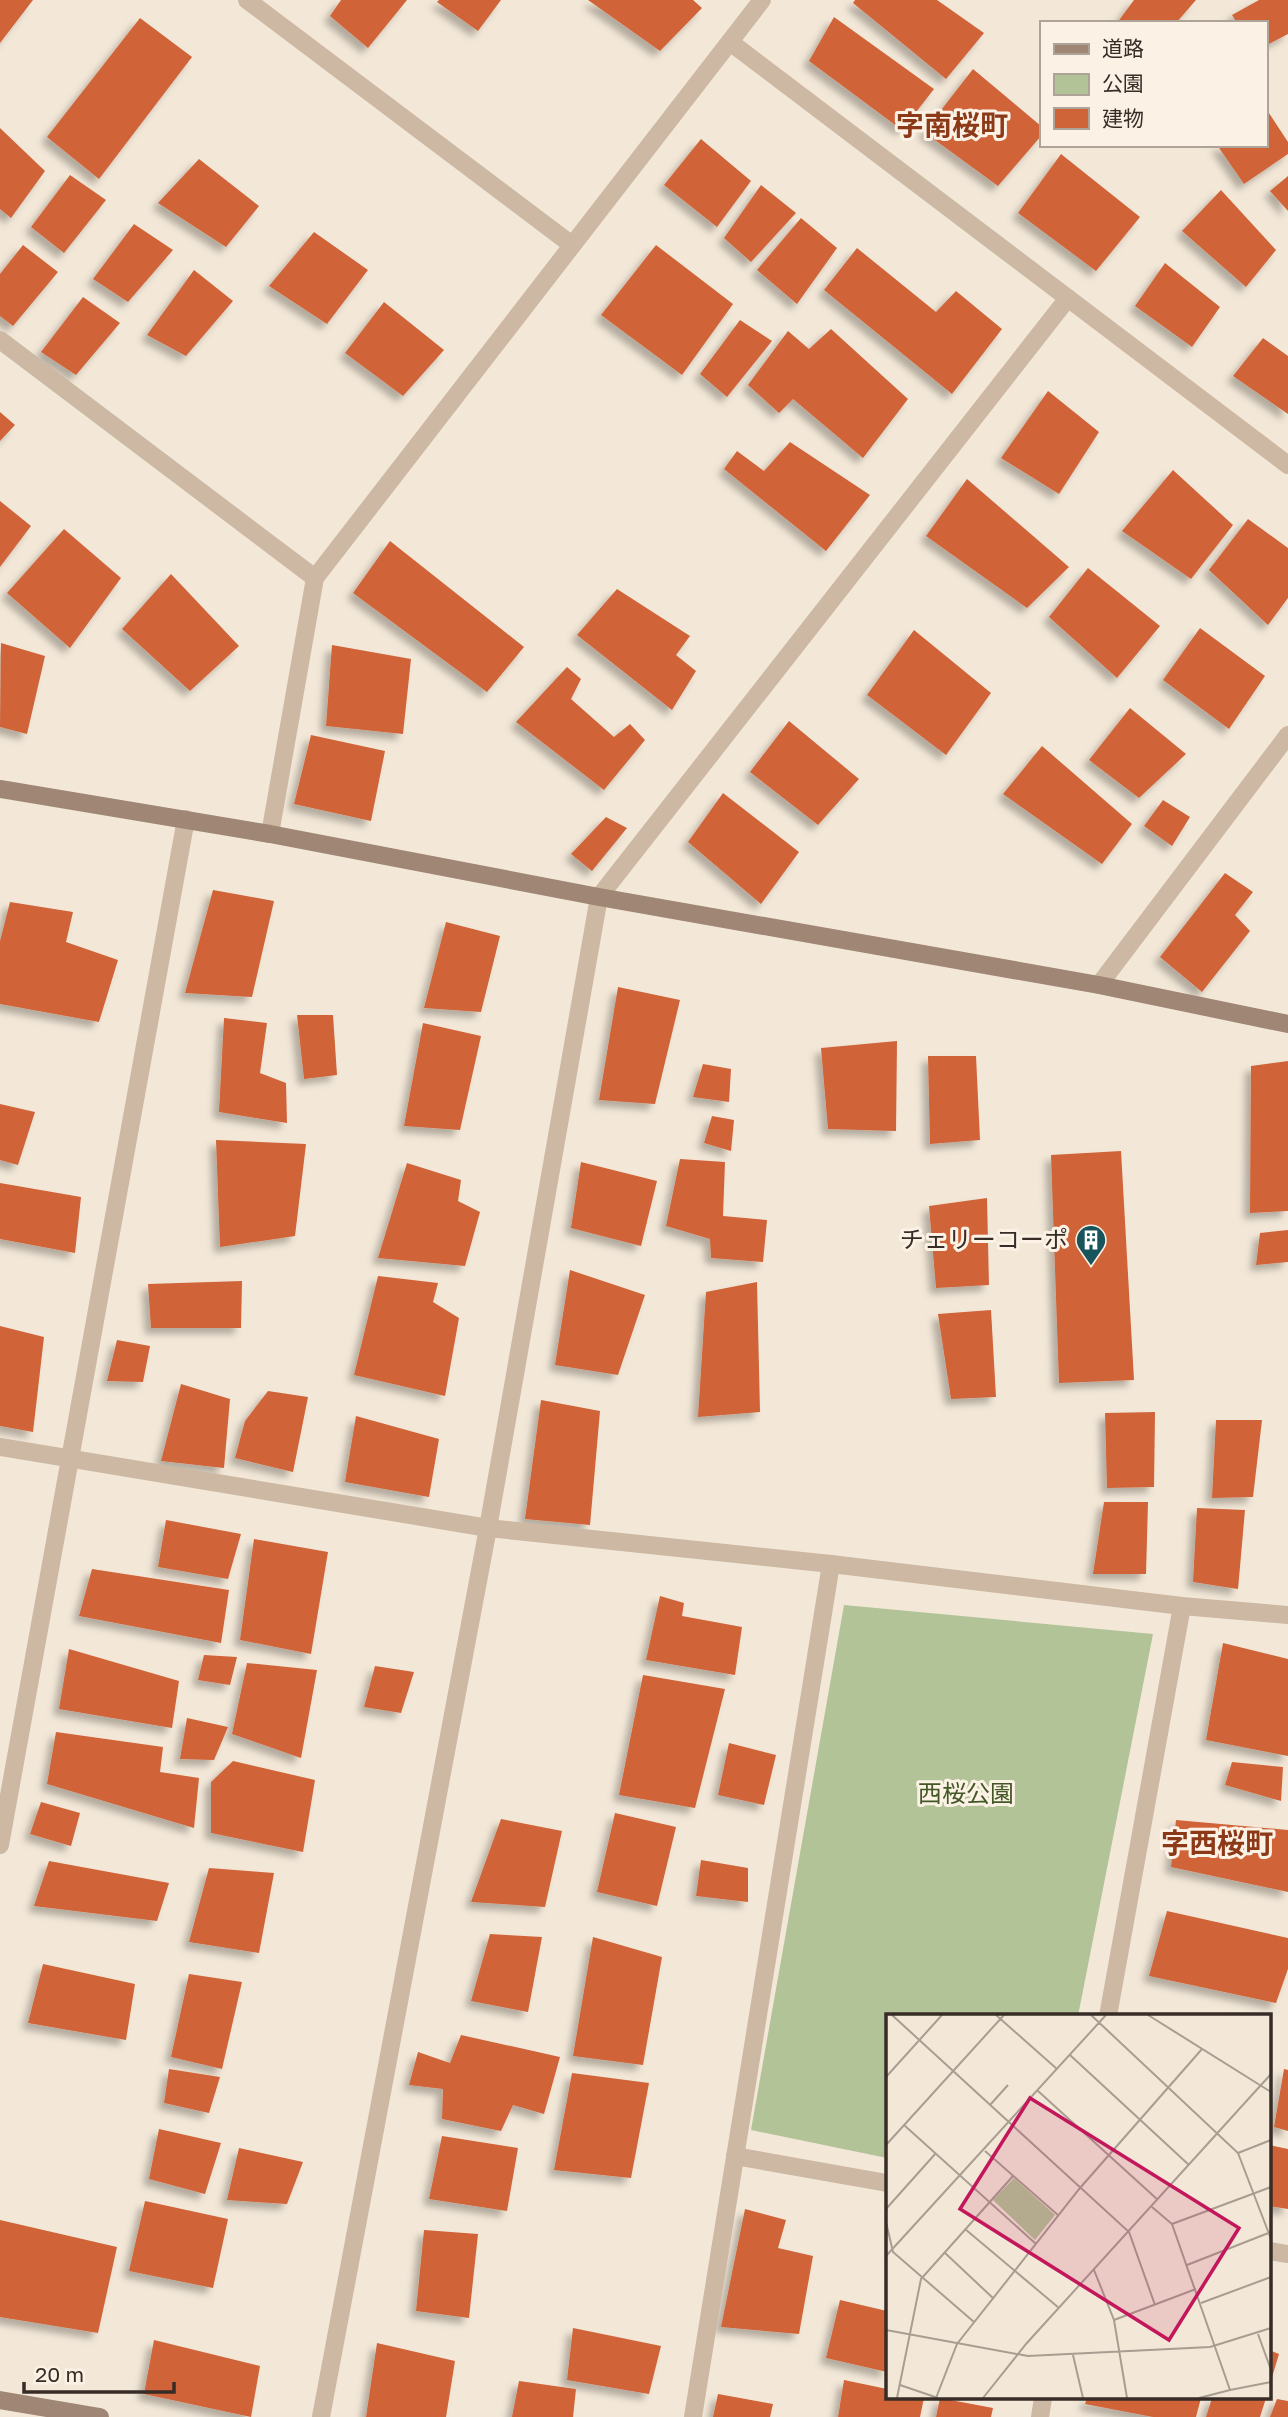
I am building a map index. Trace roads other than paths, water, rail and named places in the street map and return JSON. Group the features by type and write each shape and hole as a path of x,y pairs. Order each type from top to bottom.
{"street":[{"path":"247,0 572,245"},
{"path":"270,834 315,578 762,0"},
{"path":"730,42 1288,465"},
{"path":"321,2417 488,1528 599,897 1068,298"},
{"path":"0,340 315,578"},
{"path":"1100,985 1288,735"},
{"path":"0,789 186,819 599,897 1100,985 1288,1024"},
{"path":"0,1845 186,819"},
{"path":"0,1447 488,1528 831,1564 1182,1606 1288,1615"},
{"path":"693,2417 831,1564"},
{"path":"1108,2014 1182,1606"},
{"path":"735,2156 886,2183"},
{"path":"1270,2251 1288,2254"},
{"path":"0,2400 100,2417"}],"place":[{"name":"チェリーコーポ","path":"1091,1267"}],"district":[{"name":"字南桜町","path":"952,125"},
{"name":"字西桜町","path":"1217,1843"}],"park label":[{"name":"西桜公園","path":"966,1794"}]}
